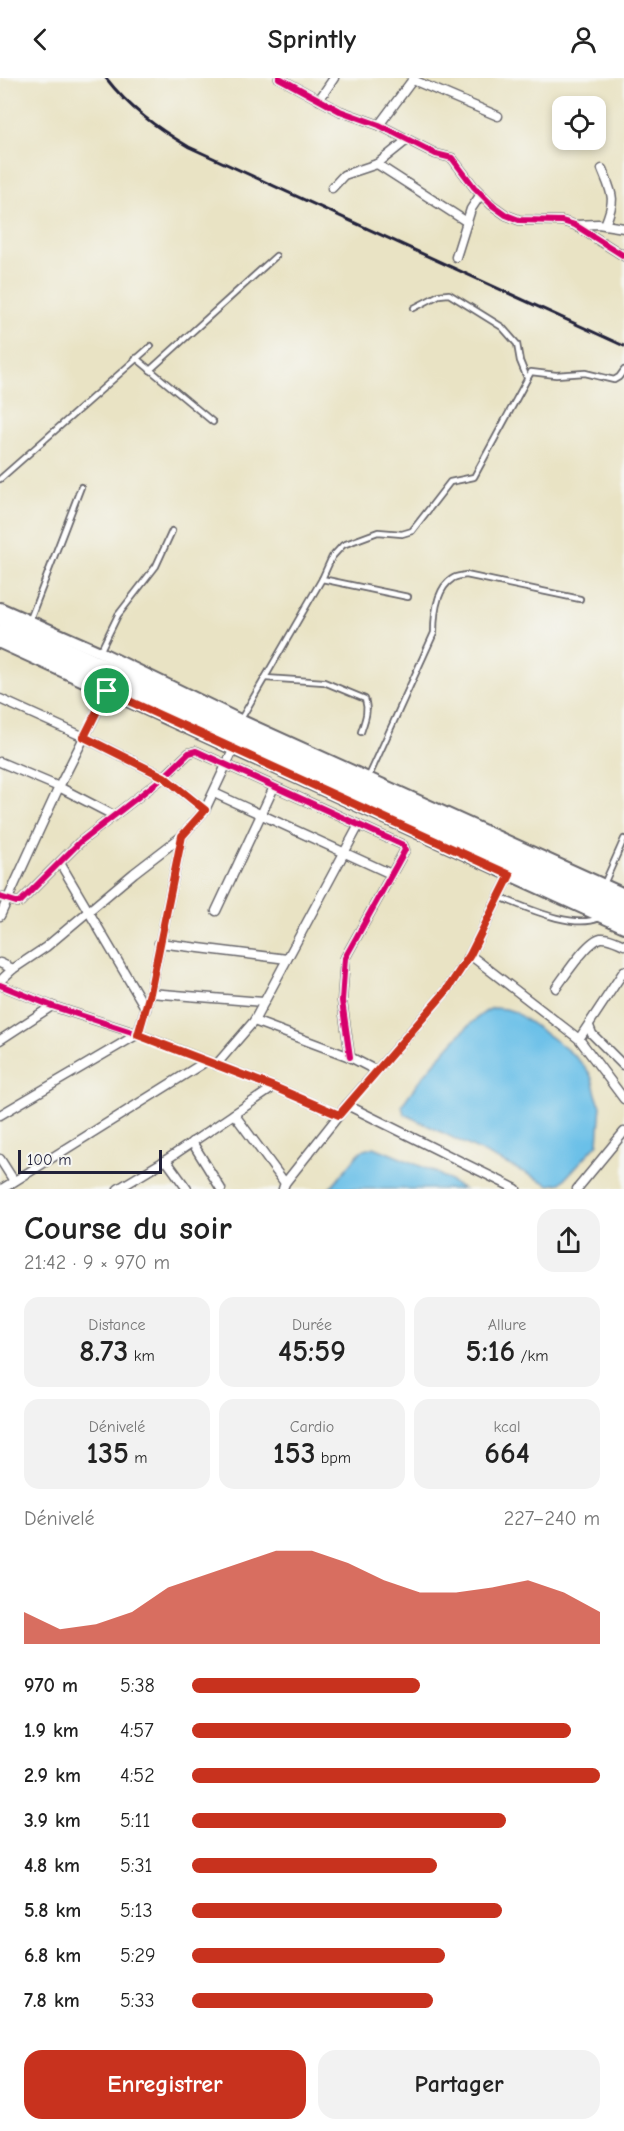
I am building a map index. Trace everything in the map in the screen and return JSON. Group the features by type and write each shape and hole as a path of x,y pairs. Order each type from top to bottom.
{"highway":[{"path":"0,619 28,626 487,860 624,916"},
{"path":"0,633 109,687 366,782 602,888 624,903"}],"street":[{"path":"279,78 340,111 379,125 436,154 452,158 482,194 499,210 519,220 562,221 576,225 605,225 624,228"},
{"path":"319,100 334,78"},
{"path":"379,125 413,79 498,116"},
{"path":"332,188 344,175 377,164 407,140"},
{"path":"377,164 467,222"},
{"path":"602,169 612,193 613,205 605,225"},
{"path":"456,257 471,209 482,194"},
{"path":"576,225 624,256"},
{"path":"0,608 28,626 100,652 237,734 226,765 205,810 182,836 46,947 13,969 0,983 52,1006 138,1035 274,1087 339,1115"},
{"path":"0,643 109,687 4,899 0,916"},
{"path":"0,699 164,777 205,810"},
{"path":"4,899 20,902 80,842 164,777 192,751 403,845 405,850 345,958 342,1001 350,1057"},
{"path":"0,762 59,787 113,815"},
{"path":"216,911 274,787"},
{"path":"214,793 391,874"},
{"path":"216,1065 254,1021 359,825"},
{"path":"0,1115 138,1035 150,993 182,836"},
{"path":"487,860 510,875 624,927"},
{"path":"60,863 146,1009"},
{"path":"234,1114 284,1186 347,1105 447,990 470,955 510,875"},
{"path":"602,888 624,894"},
{"path":"556,988 570,967 596,940 606,938 624,945"},
{"path":"159,943 287,959"},
{"path":"470,955 579,1039 624,1099"},
{"path":"0,963 13,969"},
{"path":"579,1039 624,971"},
{"path":"150,993 264,1002"},
{"path":"0,1040 52,1006"},
{"path":"254,1021 350,1057 377,1071"},
{"path":"589,1026 592,1034 624,1065 612,1082"},
{"path":"0,1159 9,1186 205,1062"},
{"path":"118,1189 166,1160 274,1087"},
{"path":"347,1105 516,1189"},
{"path":"577,1189 624,1132"},
{"path":"192,1142 221,1189"},
{"path":"166,1160 187,1189"}],"lane":[{"path":"150,370 276,256"},
{"path":"414,308 439,295 449,294 502,327 518,344 520,361 528,378"},
{"path":"0,479 151,346"},
{"path":"136,358 213,422"},
{"path":"237,734 265,678 322,579 332,557 343,545 378,532 402,534 412,531 450,483 474,477 531,372 556,375 585,374 614,380 624,370"},
{"path":"28,626 81,487"},
{"path":"100,652 118,615 156,566 172,531"},
{"path":"366,782 434,633 434,614 439,596 451,579 466,575 580,599"},
{"path":"322,579 408,597"},
{"path":"265,678 324,682 365,699 368,706 362,732"},
{"path":"602,888 623,843"},
{"path":"499,897 572,921 590,922 602,917"}],"water":[{"path":"493,1008 515,1012 544,1032 573,1055 588,1071 592,1079 601,1105 598,1143 561,1183 550,1185 404,1114 402,1105 431,1067 471,1023"},
{"path":"374,1147 437,1173 463,1189 329,1189 361,1151"}],"railway":[{"path":"106,78 144,117 189,147 624,346"}],"cycle path":[{"path":"279,78 340,111 379,125 436,154 452,158 474,187 506,215 519,220 562,221 575,225 624,256"},
{"path":"0,897 20,902 80,842 164,777 189,753 196,751 403,845 405,850 345,958 342,1001 350,1057"},
{"path":"0,985 52,1006 138,1034 339,1115"}],"route":[{"path":"107,691 306,784 510,875 470,955 447,990 339,1115 274,1087 138,1035 150,993 182,836 205,810 164,777 84,737 107,691"}]}
